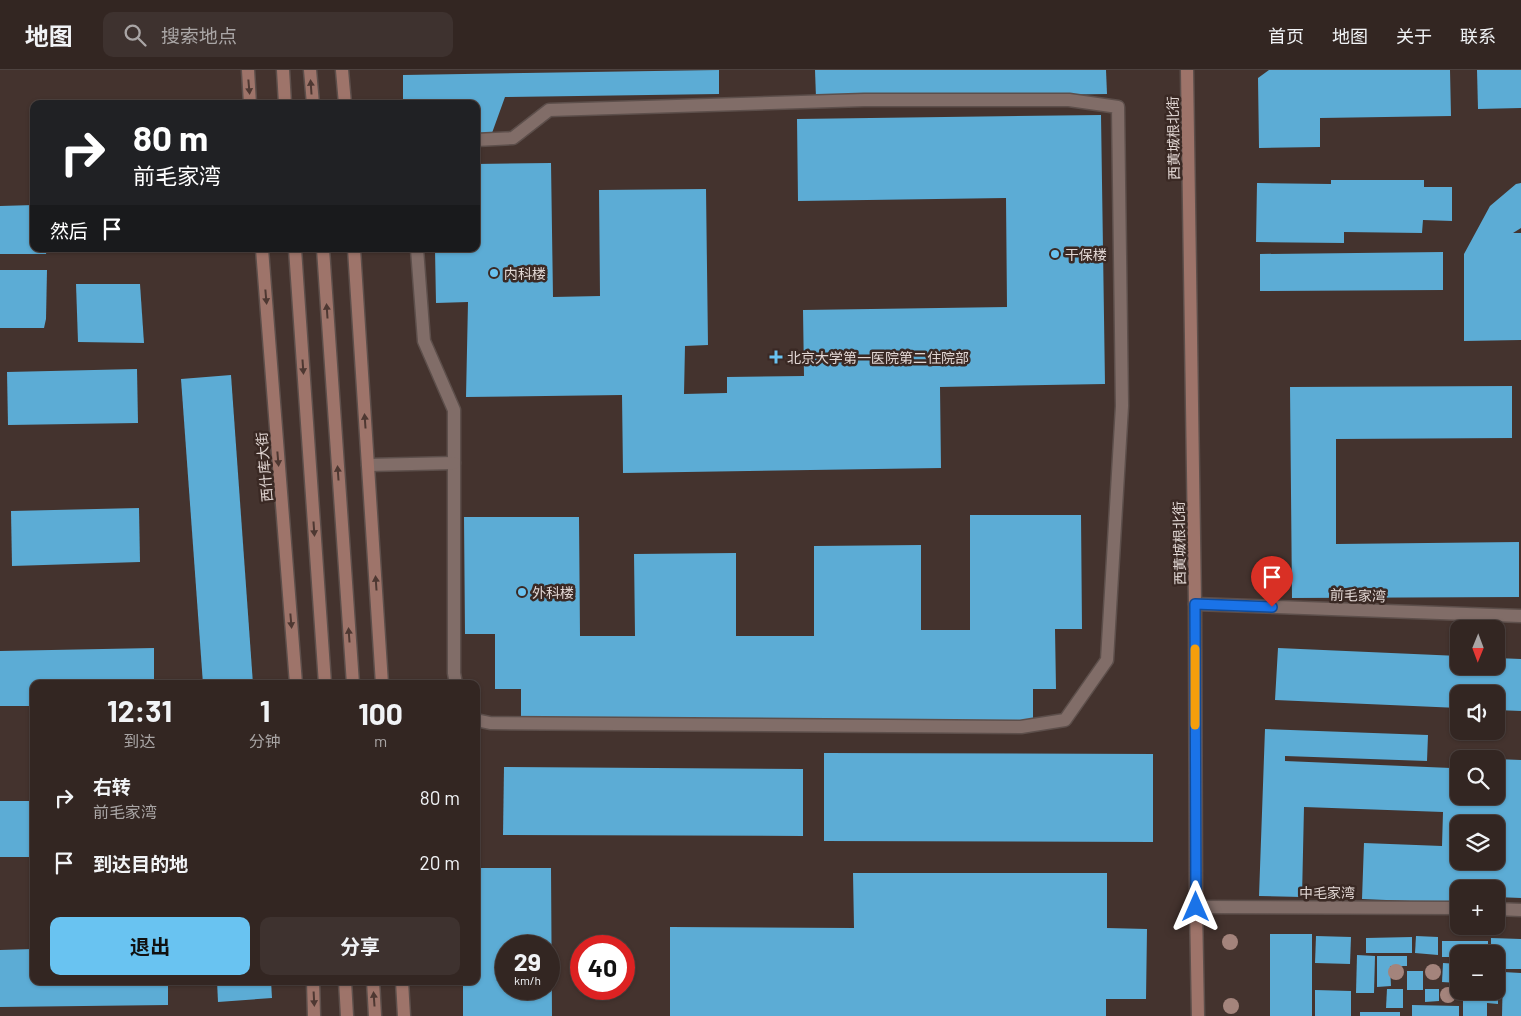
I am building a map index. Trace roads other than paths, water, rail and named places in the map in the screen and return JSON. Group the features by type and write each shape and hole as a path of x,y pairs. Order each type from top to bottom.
{"street":[{"path":"248,70 250,100"},
{"path":"283,70 285,100"},
{"path":"310,70 313,100"},
{"path":"342,70 344,100"},
{"name":"西黄城根北街","path":"1187,70 1195,604 1198,1016"},
{"path":"480,140 513,138 549,110 864,100 1069,100 1118,107 1122,406 1107,660 1065,720 1020,727 490,723 480,721"},
{"name":"西什库大街","path":"262,252 296,680"},
{"path":"295,252 325,680"},
{"path":"323,252 353,680"},
{"path":"354,252 382,680"},
{"path":"417,252 424,341 454,410 455,680"},
{"path":"368,465 454,463"},
{"name":"前毛家湾","path":"1195,604 1521,616"},
{"name":"中毛家湾","path":"1196,907 1450,908"},
{"path":"1505,909 1521,910"},
{"path":"313,985 314,1016"},
{"path":"345,985 347,1016"},
{"path":"373,985 376,1016"},
{"path":"402,985 404,1016"}],"place":[{"name":"干保楼","path":"1055,254"},
{"name":"内科楼","path":"494,273"},
{"name":"北京大学第一医院第二住院部","path":"776,357"},
{"name":"外科楼","path":"522,592"}]}
